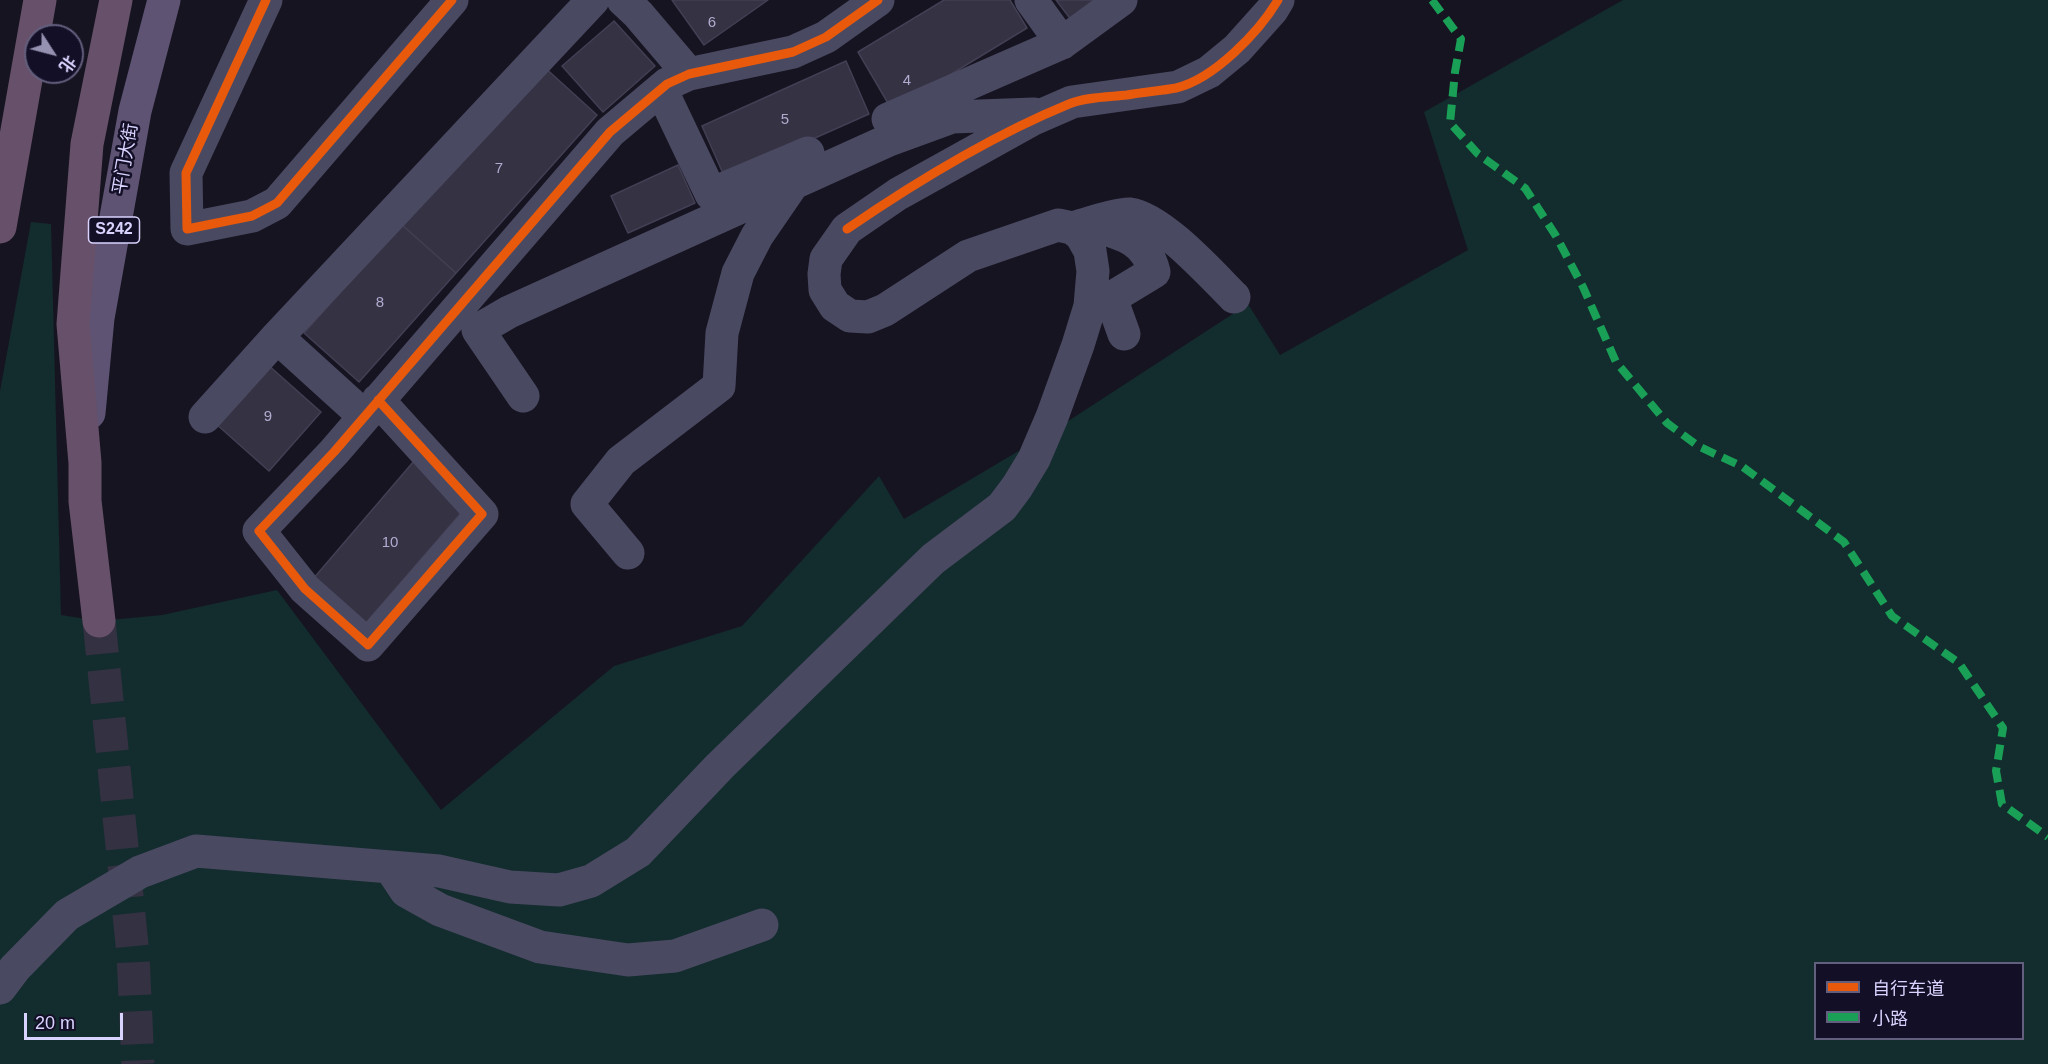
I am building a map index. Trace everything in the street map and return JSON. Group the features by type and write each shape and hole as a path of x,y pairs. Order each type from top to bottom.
{"highway":[{"path":"0,227 40,0"},
{"path":"99,621 85,501 85,463 73,324 87,144 116,0"}],"main road":[{"name":"平门大街","path":"85,463 100,307 135,111 164,0"}],"street":[{"path":"266,0 186,173 187,229 252,216 277,203 452,0"},
{"path":"205,417 593,0"},
{"path":"623,0 638,14 675,82 711,194 1062,43 1121,0"},
{"path":"277,337 371,408 482,514 368,645 305,589 259,531 334,452 371,408 610,132 675,82 793,52 826,37 878,0"},
{"path":"1031,0 1062,43"},
{"path":"1124,334 1111,298 1154,273 1151,259 1139,244 1119,233 1058,225 968,256 885,310 868,317 850,316 835,306 825,290 826,260 847,229 898,194 1045,114 1072,102 1178,87 1209,72 1237,49 1272,10 1278,0"},
{"path":"523,396 478,330 509,312 889,140 952,117 1045,114"},
{"path":"628,553 587,504 621,462 719,386 722,333 738,273 757,236 794,183"},
{"path":"1079,226 1128,214 1146,219 1168,235 1234,297"},
{"path":"0,988 15,968 67,915 140,872 196,851 439,871 510,887 559,890 591,881 638,852 720,766 933,559 1002,507 1017,487 1034,459 1052,417 1090,306 1093,271 1090,251 1081,236 1079,226"},
{"path":"390,867 406,891 440,910 540,947 628,960 675,956 762,925"}],"green space":[{"path":"1623,0 2048,0 2048,1064 0,1064 0,391 31,222 51,224 61,615 99,621 162,615 277,590 441,810 614,666 742,626 879,476 904,519 1059,427 1248,304 1280,355 1468,250 1424,112"}],"building":[{"path":"672,0 768,0 704,45"},
{"path":"944,0 1010,0 1027,28 892,110 858,52"},
{"path":"1056,0 1101,0 1072,21"},
{"path":"614,21 655,66 603,112 562,66"},
{"path":"846,61 869,114 725,178 702,126"},
{"path":"542,65 597,115 456,273 401,224"},
{"path":"678,165 695,203 628,233 611,196"},
{"path":"401,224 456,273 359,382 304,333"},
{"path":"267,364 321,412 269,471 215,423"},
{"path":"414,461 467,506 365,624 313,579"}],"tunnel":[{"path":"99,621 133,954 138,1064"}],"marked path":[{"path":"1432,0 1461,39 1450,123 1478,154 1525,188 1556,236 1583,287 1616,362 1667,423 1698,446 1743,467 1844,542 1892,616 1959,663 2003,728 1996,771 2002,804 2048,837"}],"cycle path":[{"path":"266,0 186,173 187,229 252,216 277,203 452,0"},
{"path":"378,400 482,514 368,645 305,589 259,531 334,452 610,132 667,84 689,74 793,52 826,37 878,0"},
{"path":"847,229 955,160 1011,130 1069,104 1090,99 1176,88 1191,83 1220,65 1234,53 1270,13 1278,0"}]}
